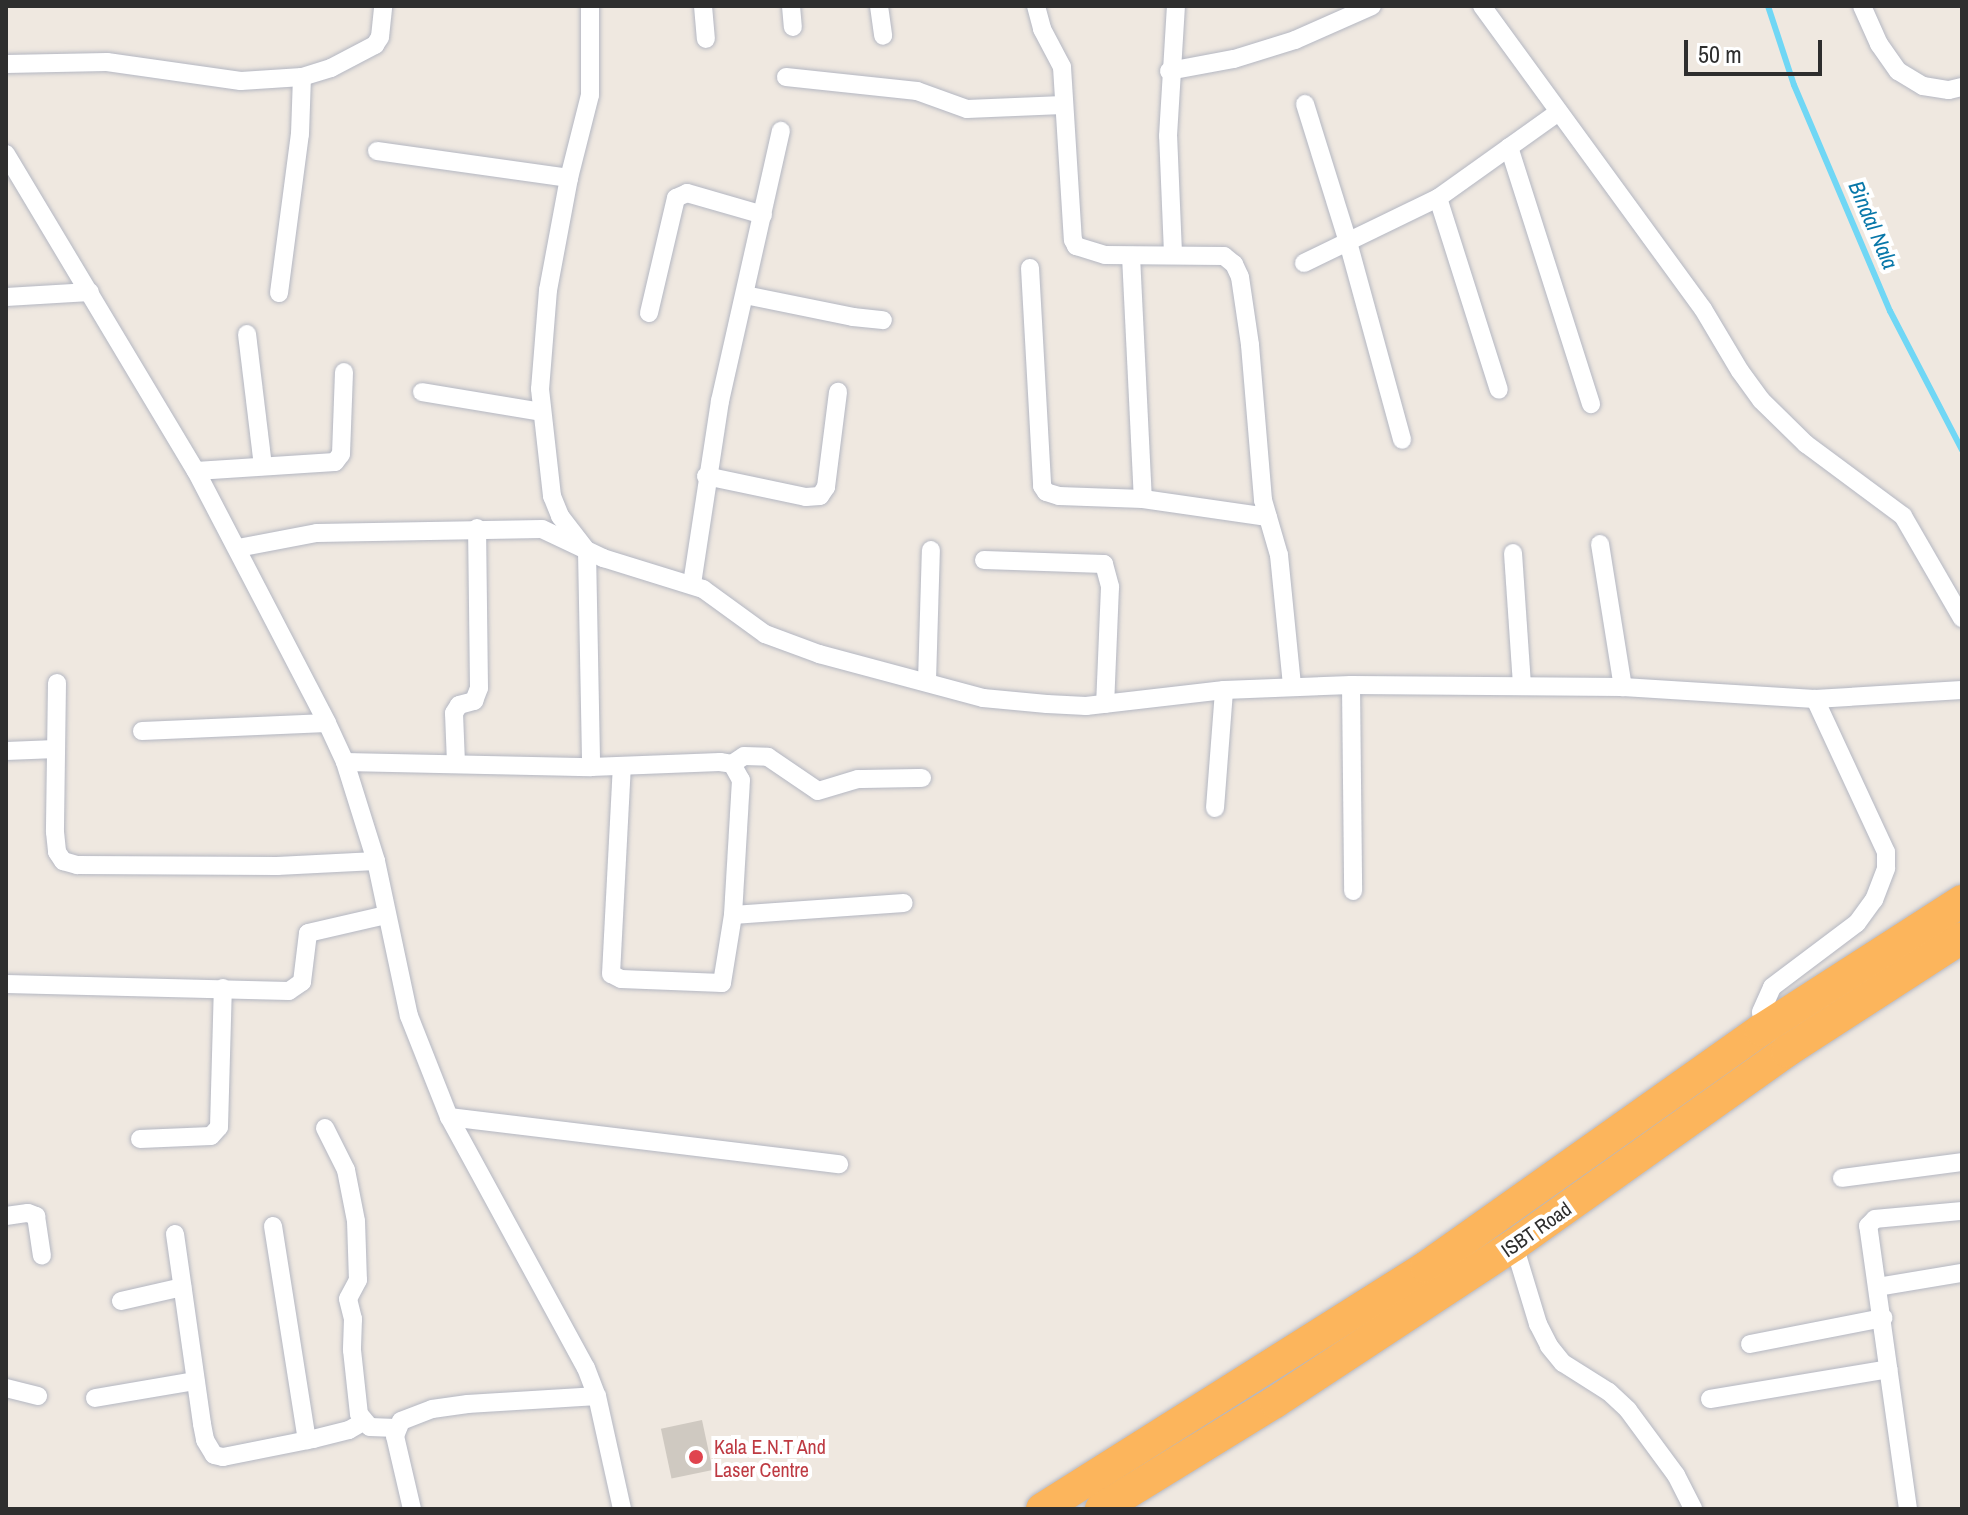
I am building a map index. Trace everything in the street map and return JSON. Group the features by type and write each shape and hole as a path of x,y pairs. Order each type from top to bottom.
{"highway":[{"path":"1042,1509 1426,1267 1761,1030 1962,901"},
{"name":"ISBT Road","path":"1101,1509 1275,1402 1514,1245 1780,1056 1962,938"}],"street":[{"path":"6,64 107,62 241,81 302,77 331,68 375,45 380,37 383,6"},
{"path":"590,6 590,95 569,178 548,290 541,412 547,475 554,505 587,551 591,767"},
{"path":"703,6 706,39"},
{"path":"791,6 793,27"},
{"path":"879,6 883,36"},
{"path":"1036,6 1042,29 1062,67 1073,240 1082,250 1131,256 1173,253 1224,256 1234,264 1240,277 1268,517 1281,568 1292,686"},
{"path":"1173,253 1169,71 1176,6"},
{"path":"1169,71 1234,59 1295,40 1372,6"},
{"path":"1482,6 1557,113 1669,262 1761,400 1806,444 1903,516 1962,618"},
{"path":"1862,6 1879,44 1898,71 1923,86 1949,90 1962,87"},
{"path":"279,293 300,134 302,77"},
{"path":"786,77 917,91 967,109 1063,105"},
{"path":"1305,104 1348,242 1402,440"},
{"path":"1304,263 1438,198 1557,113"},
{"path":"692,584 706,476 781,131"},
{"path":"1509,147 1591,404"},
{"path":"377,151 569,178"},
{"path":"6,154 196,471 345,762 376,861 409,1016 449,1117 573,1341 597,1396 622,1509"},
{"path":"649,313 676,198 687,193 763,215"},
{"path":"1438,198 1499,390"},
{"path":"1131,256 1143,499"},
{"path":"1030,268 1042,486 1046,492 1059,496 1143,499 1268,517"},
{"path":"6,297 90,292"},
{"path":"745,295 883,320"},
{"path":"247,334 263,466"},
{"path":"196,471 331,464 339,459 344,372"},
{"path":"422,392 541,412"},
{"path":"706,476 806,497 820,496 826,487 838,392"},
{"path":"456,763 456,708 474,701 479,688 477,528"},
{"path":"238,548 317,533 542,529 587,551 692,584 717,598 765,634 819,654 983,698 1073,706 1292,686 1623,687 1815,699 1962,690"},
{"path":"1600,544 1623,687"},
{"path":"927,681 931,550"},
{"path":"1513,553 1522,685"},
{"path":"984,560 1104,564 1110,587 1105,704"},
{"path":"57,683 57,852 70,865 277,866 376,861"},
{"path":"1351,685 1353,891"},
{"path":"1215,808 1224,690"},
{"path":"1780,1056 1761,1030 1761,1012 1772,987 1857,923 1874,900 1886,868 1886,852 1815,699"},
{"path":"142,731 327,723"},
{"path":"6,751 56,749"},
{"path":"345,762 591,767 732,764 744,756 768,757 818,791 858,779 922,778"},
{"path":"622,766 610,964 614,977 722,983 733,915 741,780 732,764"},
{"path":"733,915 904,903"},
{"path":"6,984 294,990 304,976 308,933 386,915"},
{"path":"140,1139 211,1136 219,1127 223,988"},
{"path":"449,1117 839,1164"},
{"path":"325,1128 346,1170 356,1221 358,1280 348,1299 363,1422 370,1427 396,1428"},
{"path":"1842,1178 1962,1162"},
{"path":"1908,1509 1868,1226 1871,1221 1962,1211"},
{"path":"6,1216 28,1213 36,1216 42,1256"},
{"path":"273,1226 307,1440"},
{"path":"175,1234 205,1440 214,1455 223,1457 307,1440 349,1430 363,1422"},
{"path":"1514,1245 1538,1324 1549,1346 1563,1363 1609,1392 1628,1410 1676,1475 1693,1509"},
{"path":"1878,1287 1962,1273"},
{"path":"121,1301 182,1287"},
{"path":"1750,1344 1883,1318"},
{"path":"1710,1399 1889,1369"},
{"path":"95,1398 196,1381"},
{"path":"6,1388 38,1396"},
{"path":"412,1509 396,1428 401,1421 432,1409 597,1396"}],"building":[{"path":"702,1420 713,1470 672,1479 661,1429"}],"waterway":[{"name":"Bindal Nala","path":"1768,6 1794,85 1890,311 1962,450"}],"place":[{"name":"Kala E.N.T And Laser Centre","path":"696,1457"}]}
